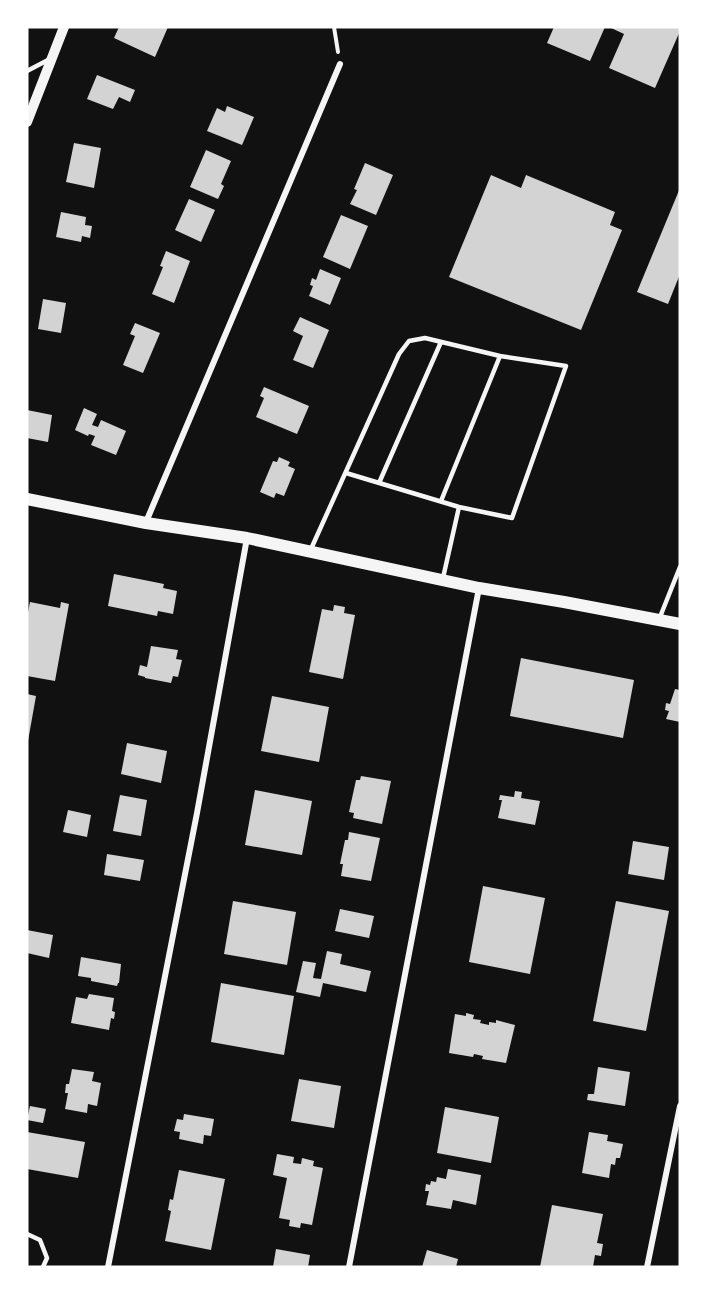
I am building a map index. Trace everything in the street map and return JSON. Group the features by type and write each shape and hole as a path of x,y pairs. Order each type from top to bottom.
{"main road":[{"path":"27,499 146,524 247,538 479,588 680,624"}],"street":[{"path":"27,122 64,27"},
{"path":"146,524 340,64"},
{"path":"108,1267 197,813 247,538"},
{"path":"349,1267 479,588"},
{"path":"647,1267 680,1106"}],"lane":[{"path":"27,72 51,59"},
{"path":"310,552 399,354 410,341 425,338 500,356 566,366 512,518 459,507 346,473"},
{"path":"379,483 441,342"},
{"path":"441,501 500,356"},
{"path":"442,580 459,507"},
{"path":"659,620 680,567"},
{"path":"27,1234 40,1240 47,1257 44,1267"}],"path":[{"path":"334,27 340,64"}],"building":[{"path":"119,27 168,27 155,57 114,38"},
{"path":"554,27 605,27 590,61 547,43"},
{"path":"609,27 680,27 655,88 609,68 624,34"},
{"path":"97,75 135,90 130,102 119,97 113,109 87,99"},
{"path":"227,106 254,117 242,145 207,131 217,108 225,112"},
{"path":"74,143 101,148 94,188 66,182"},
{"path":"206,150 231,161 221,184 224,186 218,199 190,187"},
{"path":"365,163 393,175 376,215 350,204"},
{"path":"491,175 521,188 526,175 615,212 610,225 622,230 581,330 449,277"},
{"path":"680,188 680,274 668,304 637,292"},
{"path":"189,199 215,210 201,242 175,230"},
{"path":"61,212 86,217 85,225 92,226 90,238 82,236 81,242 56,237"},
{"path":"341,215 368,226 350,269 323,257"},
{"path":"166,251 190,261 174,303 152,294 163,267 160,266"},
{"path":"320,269 341,278 330,305 309,296 313,286 310,285 312,278 316,280"},
{"path":"43,299 66,303 61,333 38,329"},
{"path":"300,317 329,330 313,368 293,360 303,336 293,331"},
{"path":"135,323 160,333 143,373 123,365 135,336 130,334"},
{"path":"264,387 309,406 297,434 256,417 264,398 260,396"},
{"path":"84,408 97,414 92,425 98,427 101,420 126,431 116,455 91,445 95,436 89,434 88,436 75,430"},
{"path":"27,410 52,415 48,442 27,438"},
{"path":"279,457 290,462 288,466 295,469 284,496 276,493 274,498 260,492 273,461 277,462"},
{"path":"114,574 164,584 163,588 177,591 173,614 158,611 157,616 108,606"},
{"path":"30,602 60,608 61,602 69,604 55,681 27,676 27,618"},
{"path":"334,605 345,607 344,613 355,615 343,679 309,672 322,609 333,611"},
{"path":"151,646 178,650 176,659 182,660 178,677 173,676 171,683 138,675 140,665 147,667"},
{"path":"521,658 634,680 623,738 510,716"},
{"path":"675,689 680,690 680,722 666,719 669,711 665,710 666,703 670,704"},
{"path":"27,694 36,696 28,741 27,741"},
{"path":"272,696 329,707 319,762 261,751"},
{"path":"127,743 167,751 161,783 121,774"},
{"path":"361,776 391,781 382,824 353,818 354,813 349,812 356,780 360,780"},
{"path":"255,790 312,801 302,855 245,845"},
{"path":"515,791 522,792 521,798 540,801 535,825 498,818 502,800 499,800 500,795 514,797"},
{"path":"120,795 147,800 141,836 113,831"},
{"path":"68,810 91,815 87,837 63,832"},
{"path":"349,832 380,838 371,881 341,876 343,864 340,864"},
{"path":"633,841 669,847 664,880 628,874"},
{"path":"107,854 144,860 140,881 104,875"},
{"path":"483,886 545,898 530,974 469,962"},
{"path":"233,901 296,912 287,965 224,954"},
{"path":"616,901 669,911 646,1031 593,1021"},
{"path":"340,909 374,916 369,938 335,931"},
{"path":"27,930 53,935 49,958 27,953"},
{"path":"327,951 342,954 340,964 371,971 366,992 323,983 320,997 296,992 303,961 316,963 313,978 321,979"},
{"path":"81,957 121,964 117,986 78,976"},
{"path":"221,983 294,996 284,1055 211,1042"},
{"path":"89,994 114,998 112,1011 115,1012 114,1019 111,1018 109,1030 71,1023 76,997 87,999"},
{"path":"466,1013 474,1015 473,1019 481,1020 480,1023 489,1025 489,1022 496,1023 496,1020 515,1025 506,1063 482,1059 483,1056 474,1054 473,1057 449,1053 455,1014 466,1016"},
{"path":"598,1067 630,1072 625,1106 587,1100 588,1094 594,1094"},
{"path":"72,1069 94,1072 92,1081 101,1083 97,1106 88,1104 87,1113 65,1109 68,1093 65,1093 66,1084 69,1084"},
{"path":"299,1079 341,1086 334,1128 291,1121"},
{"path":"30,1106 46,1109 43,1123 27,1120"},
{"path":"445,1107 499,1117 491,1163 437,1153"},
{"path":"184,1114 214,1119 211,1136 204,1135 203,1144 179,1139 180,1132 174,1131 177,1119 183,1120"},
{"path":"27,1132 85,1142 78,1178 27,1169"},
{"path":"589,1132 608,1135 607,1141 623,1144 620,1158 616,1158 615,1165 611,1164 609,1178 582,1173"},
{"path":"277,1154 294,1157 293,1163 301,1164 302,1158 314,1161 313,1166 323,1168 312,1225 301,1223 300,1228 289,1226 290,1220 279,1218 287,1178 273,1175"},
{"path":"448,1169 481,1175 476,1205 453,1200 451,1209 426,1205 429,1191 425,1191 426,1184 430,1185 431,1181 436,1182 437,1177 446,1179"},
{"path":"179,1170 225,1179 211,1250 165,1241 171,1211 168,1210 170,1199 173,1200"},
{"path":"552,1205 603,1214 597,1243 603,1244 601,1256 595,1255 593,1267 540,1267"},
{"path":"276,1249 310,1255 308,1267 273,1267"},
{"path":"427,1250 458,1259 456,1267 422,1267"}]}
